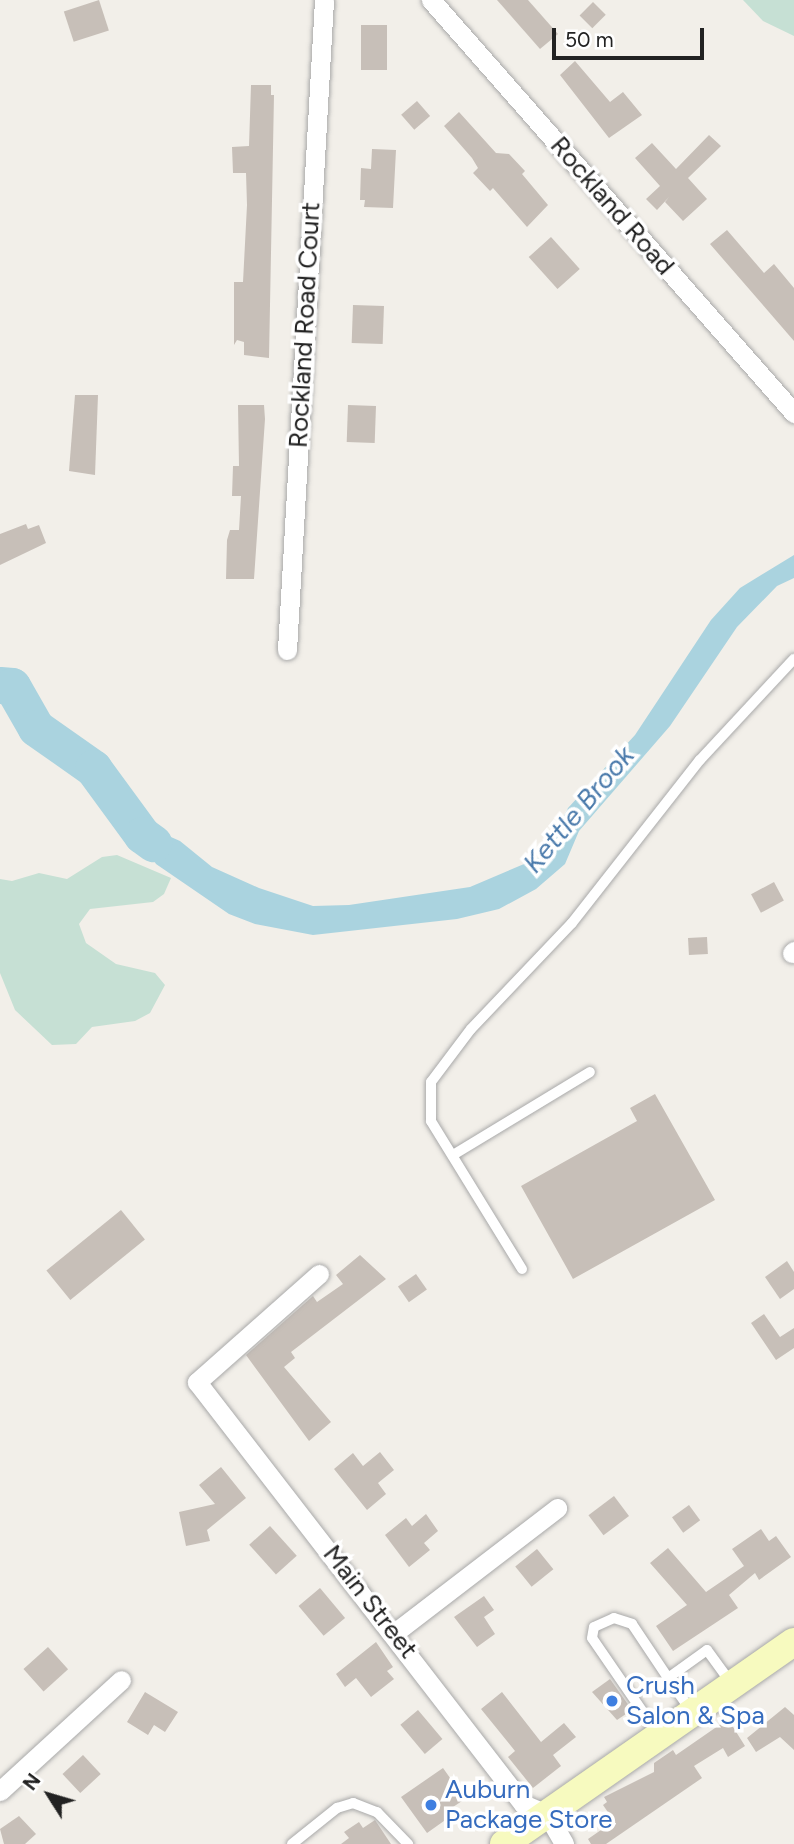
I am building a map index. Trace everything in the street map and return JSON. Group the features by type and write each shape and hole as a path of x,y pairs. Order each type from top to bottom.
{"main road":[{"path":"504,1844 794,1642"}],"street":[{"name":"Rockland Road Court","path":"287,650 324,0"},
{"name":"Rockland Road","path":"431,0 794,412"},
{"name":"Main Street","path":"319,1274 197,1382 523,1804 547,1814"},
{"path":"393,1634 557,1508"},
{"path":"0,1791 121,1680"},
{"path":"547,1814 564,1844"}],"lane":[{"path":"522,1269 431,1121 428,1104 431,1082 444,1060 572,923 700,760 794,659"},
{"path":"453,1155 590,1072"},
{"path":"660,1737 592,1639 594,1627 614,1618 632,1624 693,1714"},
{"path":"668,1678 707,1650 733,1687"},
{"path":"292,1844 338,1808 353,1803 377,1812 408,1844"}],"green space":[{"path":"743,0 794,0 794,36 763,21"},
{"path":"117,855 171,878 164,894 153,902 90,909 79,924 86,943 116,964 155,973 165,985 150,1013 135,1021 92,1027 76,1044 52,1045 15,1010 0,973 0,879 12,881 39,873 67,879 102,857"}],"water":[{"name":"Kettle Brook","path":"794,555 794,578 777,586 737,627 670,726 579,831 565,864 536,889 499,909 457,919 313,935 255,924 229,914 156,864 105,778 43,744 11,706 0,703 2,675 23,686 38,702 60,740 83,748 113,768 155,830 180,841 212,867 259,888 313,906 349,905 470,887 543,856 568,808 635,735 711,620 740,588"}],"building":[{"path":"99,0 109,30 74,42 64,11"},
{"path":"497,0 528,0 558,34 540,49"},
{"path":"593,2 606,15 592,28 580,15"},
{"path":"361,25 387,25 387,70 361,70"},
{"path":"575,61 610,102 623,92 642,115 609,138 560,75"},
{"path":"251,85 271,85 271,95 274,95 269,358 244,355 244,342 237,340 234,345 234,282 243,282 247,205 246,173 233,173 232,147 249,146"},
{"path":"417,101 430,116 414,130 401,115"},
{"path":"459,112 496,153 509,154 525,171 522,174 548,205 527,227 493,188 490,191 473,173 478,168 472,158 444,126"},
{"path":"709,135 721,146 688,178 707,199 683,221 665,202 669,197 657,210 646,199 660,186 635,158 652,143 676,169"},
{"path":"372,149 396,150 393,208 364,207 365,200 360,200 361,168 371,169"},
{"path":"727,230 764,273 774,264 794,288 794,341 710,244"},
{"path":"551,237 580,269 557,289 529,257"},
{"path":"353,305 384,306 383,344 352,343"},
{"path":"75,395 98,395 95,475 69,471"},
{"path":"238,405 264,405 254,579 226,579 227,540 230,530 239,530 241,496 232,496 233,466 239,466"},
{"path":"348,405 376,406 375,443 347,442"},
{"path":"26,524 28,529 39,525 46,543 0,565 0,534"},
{"path":"774,882 784,901 761,913 751,894"},
{"path":"707,937 708,954 689,955 688,938"},
{"path":"655,1094 715,1200 573,1279 521,1186 637,1121 630,1108"},
{"path":"121,1210 145,1240 70,1300 46,1270"},
{"path":"360,1255 386,1279 291,1352 295,1358 284,1367 331,1422 309,1441 246,1355 313,1296 317,1302 343,1284 336,1275"},
{"path":"787,1261 794,1272 794,1289 780,1299 765,1277"},
{"path":"416,1274 427,1290 409,1302 398,1287"},
{"path":"764,1314 780,1337 794,1328 794,1348 776,1360 751,1323"},
{"path":"380,1452 394,1470 378,1483 386,1494 367,1510 334,1469 353,1453 363,1466"},
{"path":"221,1467 246,1498 207,1530 210,1541 186,1546 179,1512 215,1504 199,1485"},
{"path":"614,1496 629,1516 603,1535 588,1515"},
{"path":"689,1505 700,1520 683,1533 672,1517"},
{"path":"426,1514 438,1531 424,1543 430,1550 409,1567 385,1535 406,1518 412,1526"},
{"path":"270,1526 297,1556 276,1574 249,1545"},
{"path":"761,1529 769,1541 776,1536 791,1557 759,1580 755,1573 729,1595 738,1608 673,1651 656,1626 687,1605 650,1563 668,1548 706,1592 744,1566 732,1549"},
{"path":"537,1549 553,1569 532,1587 515,1567"},
{"path":"320,1588 345,1618 324,1636 299,1606"},
{"path":"484,1596 494,1610 484,1617 495,1634 477,1647 454,1617"},
{"path":"376,1642 393,1667 387,1671 394,1679 371,1697 356,1678 345,1687 336,1674"},
{"path":"48,1647 68,1669 44,1691 23,1669"},
{"name":"Crush Salon & Spa","path":"610,1679 632,1710 617,1720 592,1692"},
{"path":"145,1692 178,1712 165,1732 154,1725 148,1735 127,1722"},
{"path":"502,1692 541,1742 564,1723 576,1737 553,1755 561,1766 533,1788 508,1757 515,1751 481,1709"},
{"path":"785,1707 794,1715 794,1750 780,1737 756,1752 747,1738"},
{"path":"418,1710 442,1739 425,1754 400,1725"},
{"path":"728,1719 745,1746 728,1757 723,1748 694,1766 702,1778 606,1844 591,1844 588,1839 614,1821 603,1805 607,1802 604,1797 654,1772 654,1763 673,1750 676,1755"},
{"path":"83,1755 101,1774 80,1793 63,1774"},
{"name":"Auburn Package Store","path":"443,1768 465,1799 447,1811 451,1816 427,1833 401,1797"},
{"path":"19,1816 36,1834 25,1844 4,1844 0,1829"},
{"path":"375,1820 391,1844 341,1844 349,1838 344,1832 359,1822 363,1828"}],"waterway":[{"name":"Kettle Brook","path":"0,685 12,686 36,728 93,768 142,835 153,843"}],"place":[{"name":"Crush Salon & Spa","path":"612,1701"},
{"name":"Auburn Package Store","path":"431,1805"}]}
